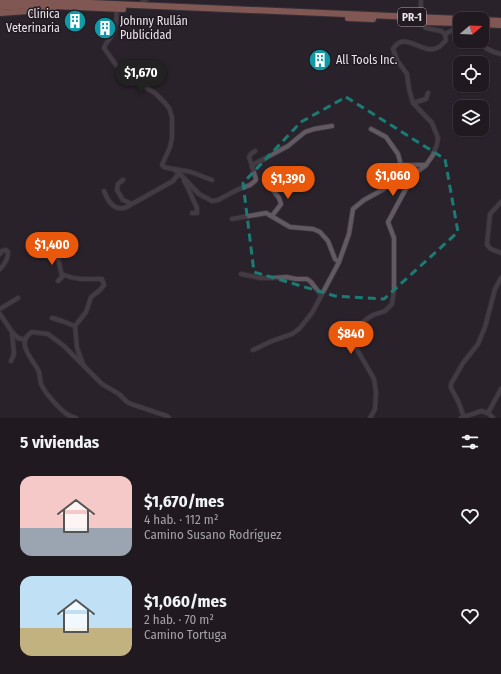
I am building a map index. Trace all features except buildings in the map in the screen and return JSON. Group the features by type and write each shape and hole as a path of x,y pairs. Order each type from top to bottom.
{"highway":[{"name":"PR-1","path":"1,5 32,0 422,19 453,22"},
{"name":"PR-1","path":"1,5 453,19"},
{"path":"0,13 54,9 61,6"},
{"path":"489,20 501,21"},
{"path":"489,24 501,25"}],"street":[{"path":"138,5 146,0"},
{"path":"370,418 375,409 376,393 374,380 355,346 354,335 357,327 364,321 373,315 386,311 392,304 394,290 394,238 388,222 409,183 433,155 438,138 432,123 413,103 407,74 393,49 398,43 405,42 413,43 425,49 434,49 439,47 446,40 445,34 441,31 426,28 422,19 421,0"},
{"path":"117,8 115,29 104,48 116,65 127,76 155,93 169,108 172,117 172,138 170,147 162,165 164,167 191,172 212,180"},
{"path":"445,34 453,30"},
{"path":"485,48 501,54"},
{"path":"413,103 426,99 428,93"},
{"path":"252,167 256,163 288,146 305,132 332,126"},
{"path":"371,129 386,137 398,154 401,165"},
{"path":"173,168 199,194 212,201 218,200 255,181 256,179 249,157 256,151"},
{"path":"253,350 292,334 299,329 312,313 339,262 349,234 353,209 364,200 384,189 395,170 401,165 426,165"},
{"path":"104,191 108,200 116,208 123,208 173,181 179,174"},
{"path":"179,174 186,184 197,208 197,213 192,213"},
{"path":"123,180 118,184 117,190 123,200 132,204"},
{"path":"269,185 279,198 281,204 272,216"},
{"path":"501,202 490,214 486,245 501,253"},
{"path":"232,219 266,213 290,227 313,229 320,232 328,241 335,259 339,262"},
{"path":"0,254 2,251 6,250 8,252 5,264 0,269"},
{"path":"57,254 62,276"},
{"path":"241,274 261,278 286,277 296,280 307,279 321,295"},
{"path":"62,276 64,275 71,278 80,279 102,279 104,285 100,290 91,296 86,312 75,326 77,348 84,366"},
{"path":"58,281 62,276"},
{"path":"493,418 488,413 481,411 463,418 458,401 451,388 451,384 463,363 478,344 485,327 495,289 501,278"},
{"path":"0,309 18,298"},
{"path":"0,314 12,332 18,338 25,340"},
{"path":"52,318 75,326"},
{"path":"11,361 14,354 12,332"},
{"path":"76,418 66,414 50,397 42,385 39,372 25,346 25,340 30,332 48,334 64,346 102,384 119,394 126,402 169,418"},
{"path":"488,413 501,389"}],"highlighted area":[{"path":"346,97 445,159 458,232 384,299 335,296 254,272 243,183 301,122"}],"place":[{"name":"Clínica Veterinaria","path":"75,21"},
{"name":"Johnny Rullán Publicidad","path":"105,28"},
{"name":"All Tools Inc.","path":"320,60"}]}
